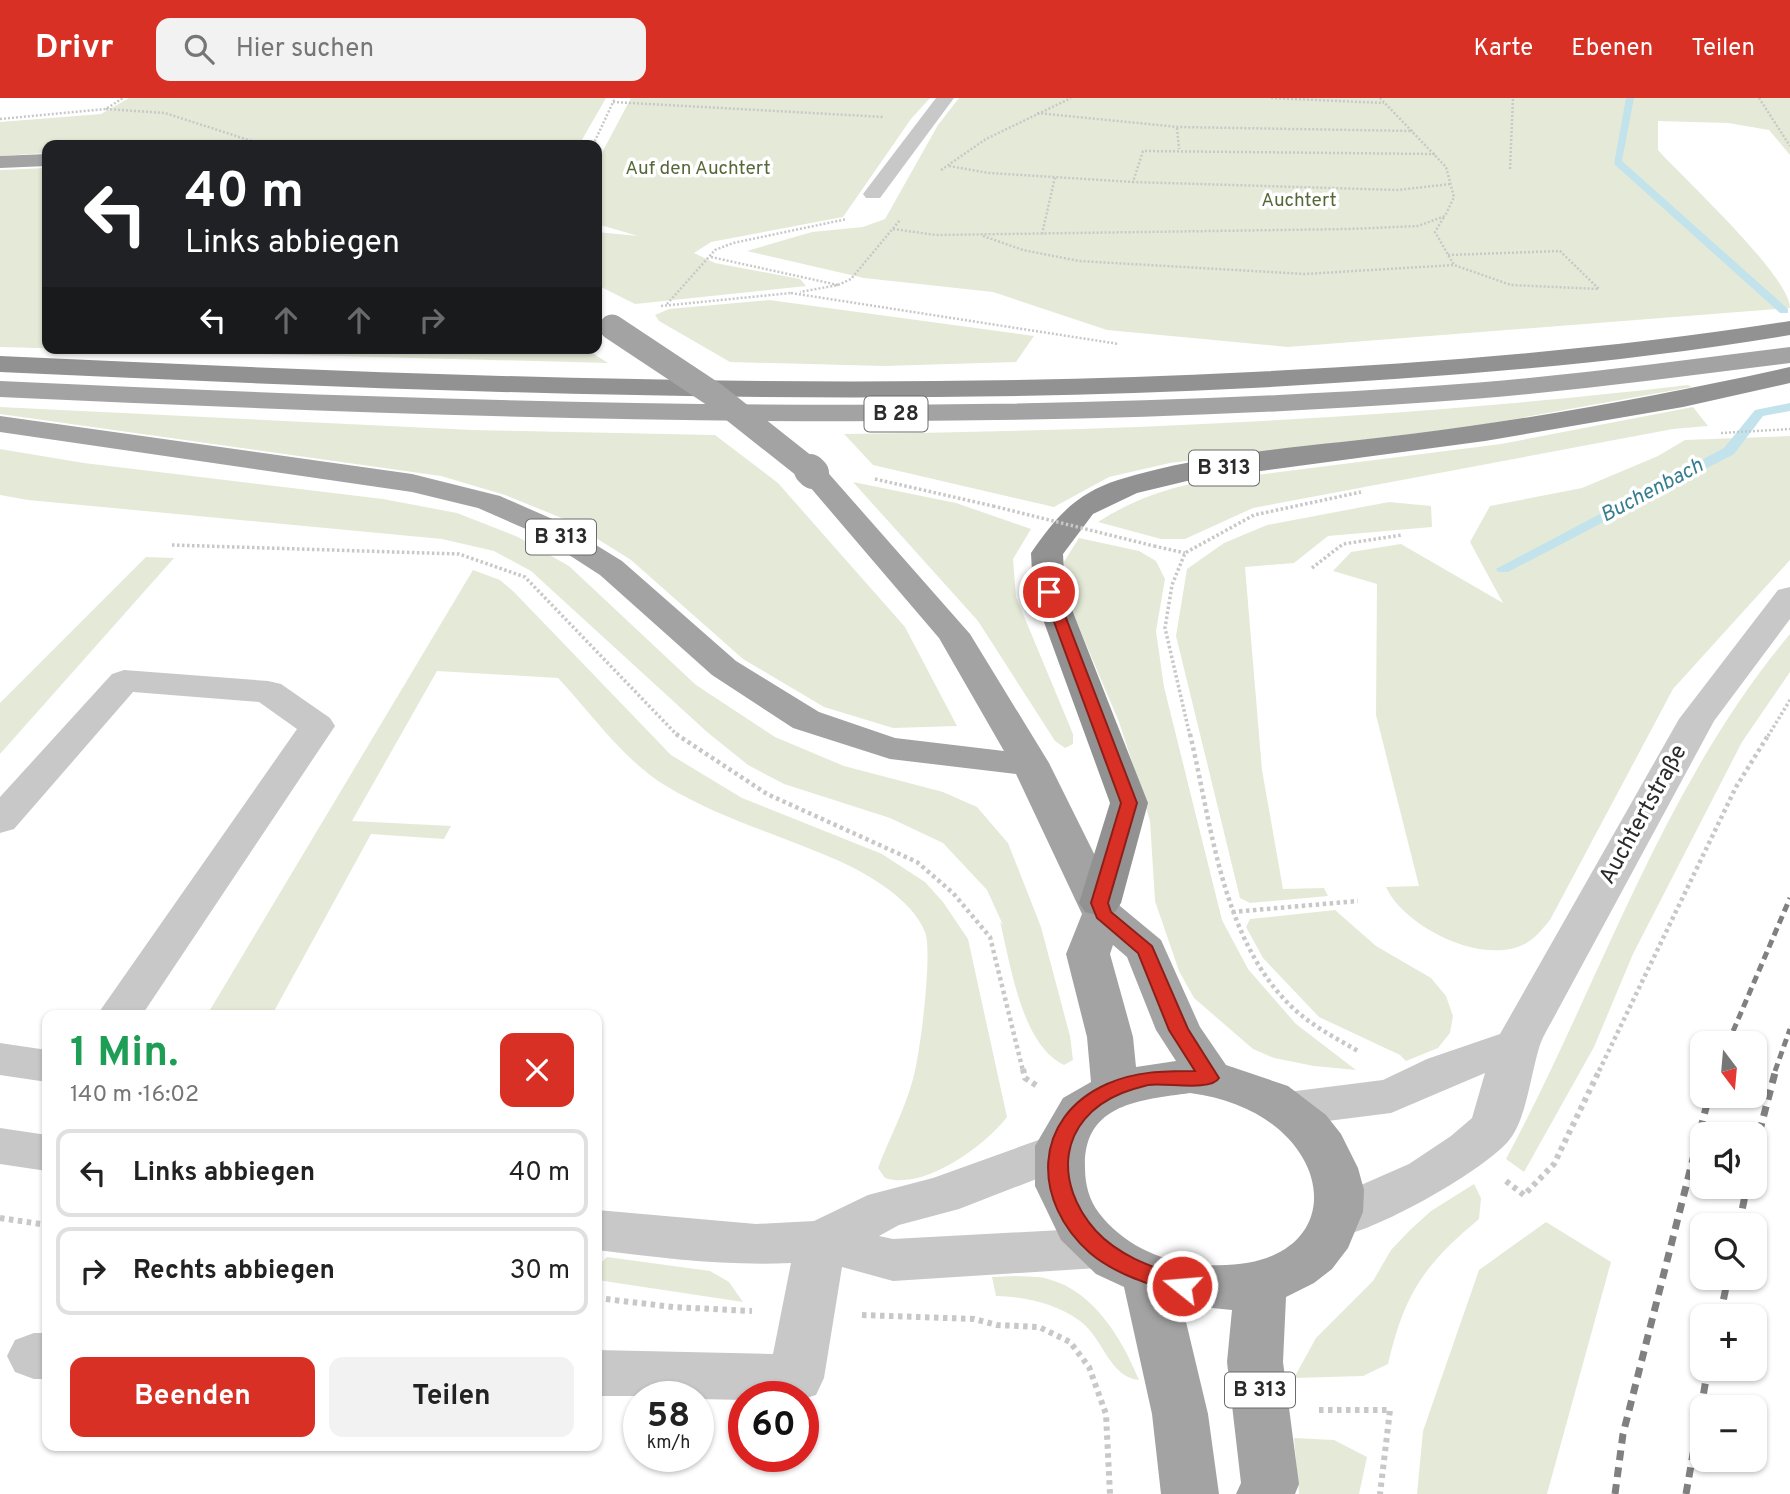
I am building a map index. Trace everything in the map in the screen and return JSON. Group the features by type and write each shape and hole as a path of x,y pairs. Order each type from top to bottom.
{"highway":[{"name":"B 28","path":"0,363 575,386 1030,388 1199,384 1411,370 1618,352 1790,328"},
{"name":"B 313","path":"1101,908 1129,803 1049,592 1046,553 1082,508 1127,486 1187,472 1485,433 1683,398 1790,375"}],"main road":[{"path":"0,162 42,160"},
{"path":"604,323 684,372 756,423 813,473 953,634 1030,763 1101,908 1146,950 1179,1030 1210,1078"},
{"name":"B 28","path":"0,389 270,402 587,412 1038,413 1434,394 1645,373 1790,355"},
{"name":"B 313","path":"0,424 412,483 489,502 546,527 611,568 724,668 806,720 890,748 1030,763"},
{"name":"B 313","path":"1083,1118 1110,1037 1088,954 1101,908"},
{"path":"1149,1078 1210,1078 1252,1090 1288,1109 1303,1121 1328,1151 1339,1183 1338,1217 1321,1247 1292,1272 1260,1284 1206,1289 1148,1276 1098,1248 1071,1217 1063,1201 1056,1168 1083,1118 1149,1078"},
{"path":"1148,1276 1180,1414 1190,1494"},
{"name":"B 313","path":"1260,1284 1255,1362 1270,1484 1265,1494"}],"street":[{"path":"873,194 945,98"},
{"name":"Auchtertstraße","path":"1338,1217 1427,1177 1468,1149 1493,1127 1517,1045 1697,719 1790,597"},
{"path":"0,821 124,681 268,692 317,726 122,1010"},
{"path":"1288,1109 1391,1096 1443,1071 1517,1045"},
{"path":"0,1059 42,1065"},
{"path":"821,1241 886,1209 941,1195 1083,1118"},
{"path":"0,1146 42,1152"},
{"path":"602,1231 673,1239 756,1244 821,1241 893,1260 1098,1248"},
{"path":"602,1373 796,1378 821,1241"}],"path":[{"path":"106,109 123,98"},
{"path":"595,140 615,98"},
{"path":"938,173 986,139 1072,98"},
{"path":"1272,98 1385,103"},
{"path":"1380,98 1446,167 1454,197 1436,232 1454,265"},
{"path":"1510,169 1514,98"},
{"path":"1759,98 1790,146"},
{"path":"613,103 885,117"},
{"path":"0,119 106,109 165,113 249,140"},
{"path":"1037,113 1108,124 1177,128 1414,131"},
{"path":"1177,128 1179,149"},
{"path":"1133,182 1143,151 1179,149 1436,154"},
{"path":"948,166 989,173 1133,182 1397,190 1451,184"},
{"path":"1042,234 1055,177"},
{"path":"873,194 848,219 733,243 715,250 666,304 791,293 838,285 851,279 901,220"},
{"path":"893,229 936,235 1404,227 1418,226 1444,216"},
{"path":"978,234 1023,250 1079,261 1304,274 1454,265 1511,285 1599,289 1560,251 1448,255"},
{"path":"711,257 724,263 820,279 838,285"},
{"path":"791,293 1128,345"},
{"path":"1712,433 1790,429"},
{"path":"874,478 1185,553"},
{"path":"1350,494 1254,515 1185,553 1172,586 1165,628 1232,912 1243,943 1259,967 1306,1019 1363,1054"},
{"path":"1312,568 1343,544 1402,534"},
{"path":"172,545 460,554 525,577 680,738 768,794 917,862 953,893 990,937 1025,1078 1083,1118"},
{"path":"1524,1195 1554,1164 1736,788 1790,700"},
{"path":"1232,912 1358,901"},
{"path":"0,1218 42,1224"},
{"path":"974,1319 997,1325 1039,1327 1070,1342 1089,1367 1106,1413 1111,1494"},
{"path":"1314,1410 1390,1410 1380,1494"}],"green space":[{"path":"129,98 606,98 582,140 42,140 42,153 0,156 0,122 101,114"},
{"name":"Auf den Auchtert","path":"631,98 930,98 911,119 843,217 711,242 694,253 715,263 800,279 806,286 635,304 602,288 602,232 638,236 602,225 602,153"},
{"name":"Auchtert","path":"959,98 1790,98 1790,155 1769,130 1728,123 1658,121 1658,150 1755,251 1785,293 1790,308 1288,347 1107,330 993,292 864,278 747,251 812,232 863,227 885,219 938,125"},
{"path":"42,168 42,348 0,347 0,170"},
{"path":"769,300 1034,336 1016,362 884,366 730,362 659,321 655,315 669,309"},
{"path":"266,354 594,354 608,363"},
{"path":"1688,385 1692,387 1476,426 1170,463 1109,477 1054,507 873,465 844,434 1055,430 1266,421 1477,406"},
{"path":"0,407 472,430 715,435 778,483 905,627 957,726 893,728 824,707 743,659 631,560 569,521 505,495 441,476 0,414"},
{"path":"1693,407 1708,426 1673,429 1253,508 1185,539 1161,539 1098,522 1145,498 1194,483 1501,444"},
{"path":"1790,436 1790,560 1673,689 1550,920 1531,940 1514,948 1494,950 1450,940 1411,917 1396,903 1386,887 1419,886 1376,715 1377,584 1333,571 1351,552 1401,544 1503,603 1470,542 1490,506 1582,488 1658,456 1685,440"},
{"path":"0,449 84,463 383,499 457,513 518,537 569,566 696,685 775,737 844,766 943,792 977,807 1008,843 1041,927 1070,1036 1073,1060 1064,1065 1049,1055 1037,1040 1020,1002 1000,922 1003,925 987,890 943,843 890,818 784,784 748,765 707,732 531,571 494,551 442,539 28,500 0,495"},
{"path":"853,482 956,503 1031,529 1013,559 1016,597 1073,734 1073,744 1065,748 1055,741 978,621"},
{"path":"1389,502 1431,506 1432,527 1328,536 1294,563 1245,567 1262,770 1283,889 1324,888 1328,896 1250,903 1240,898 1176,636 1187,569 1224,543 1267,525"},
{"path":"1079,538 1139,551 1156,561 1165,579 1156,631 1164,687 1222,920 1248,969 1296,1024 1356,1070 1314,1066 1274,1058 1253,1049 1194,998 1179,971 1155,901 1150,821 1138,780 1119,722 1066,597 1060,568"},
{"path":"146,557 174,558 0,754 0,703"},
{"path":"473,570 500,580 514,592 671,755 742,798 882,854 925,882 943,902 968,939 1007,1117 984,1141 935,1172 917,1178 885,1178 878,1168 910,1090 922,1027 927,981 927,943 919,920 900,898 849,866 728,817 666,786 622,750 558,678 437,671 352,821 451,826 444,839 371,834 275,1010 210,1010"},
{"path":"1790,634 1790,672 1742,742 1633,954 1594,1047 1524,1172 1506,1159 1668,822 1704,756 1745,694"},
{"path":"1335,910 1376,946 1431,978 1446,996 1453,1016 1450,1033 1438,1048 1406,1061 1400,1055 1319,1017 1263,958 1246,927 1250,919"},
{"path":"1474,1184 1481,1198 1479,1219 1444,1252 1419,1282 1409,1299 1388,1364 1363,1376 1294,1378 1316,1338 1373,1281 1391,1250 1431,1211"},
{"path":"1546,1222 1611,1262 1547,1494 1417,1494 1423,1431 1479,1270"},
{"path":"607,1257 710,1271 729,1282 743,1302 602,1281 602,1262"},
{"path":"992,1277 1048,1279 1064,1285 1093,1305 1115,1333 1139,1380 1129,1378 1121,1372 1088,1328 1070,1315 1040,1302 996,1296"},
{"path":"1294,1438 1334,1440 1367,1457 1359,1494 1299,1494"}],"waterway":[{"name":"Buchenbach","path":"1630,98 1617,162 1784,311"},
{"name":"Buchenbach","path":"1503,569 1729,451 1759,413 1790,407"}],"railway":[{"path":"1733,1031 1790,898"},
{"path":"1775,1071 1790,1029"},
{"path":"1762,1122 1776,1069"},
{"path":"1615,1494 1623,1434 1706,1108"},
{"path":"1741,1213 1744,1199"},
{"path":"1723,1304 1725,1290"},
{"path":"1686,1494 1706,1381"}],"route":[{"path":"1049,592 1129,803 1100,903 1103,914 1146,950 1179,1030 1210,1078 1149,1078 1130,1083 1096,1099 1077,1115 1063,1136 1056,1168 1058,1184 1071,1217 1098,1248 1137,1271 1182,1286"}]}
